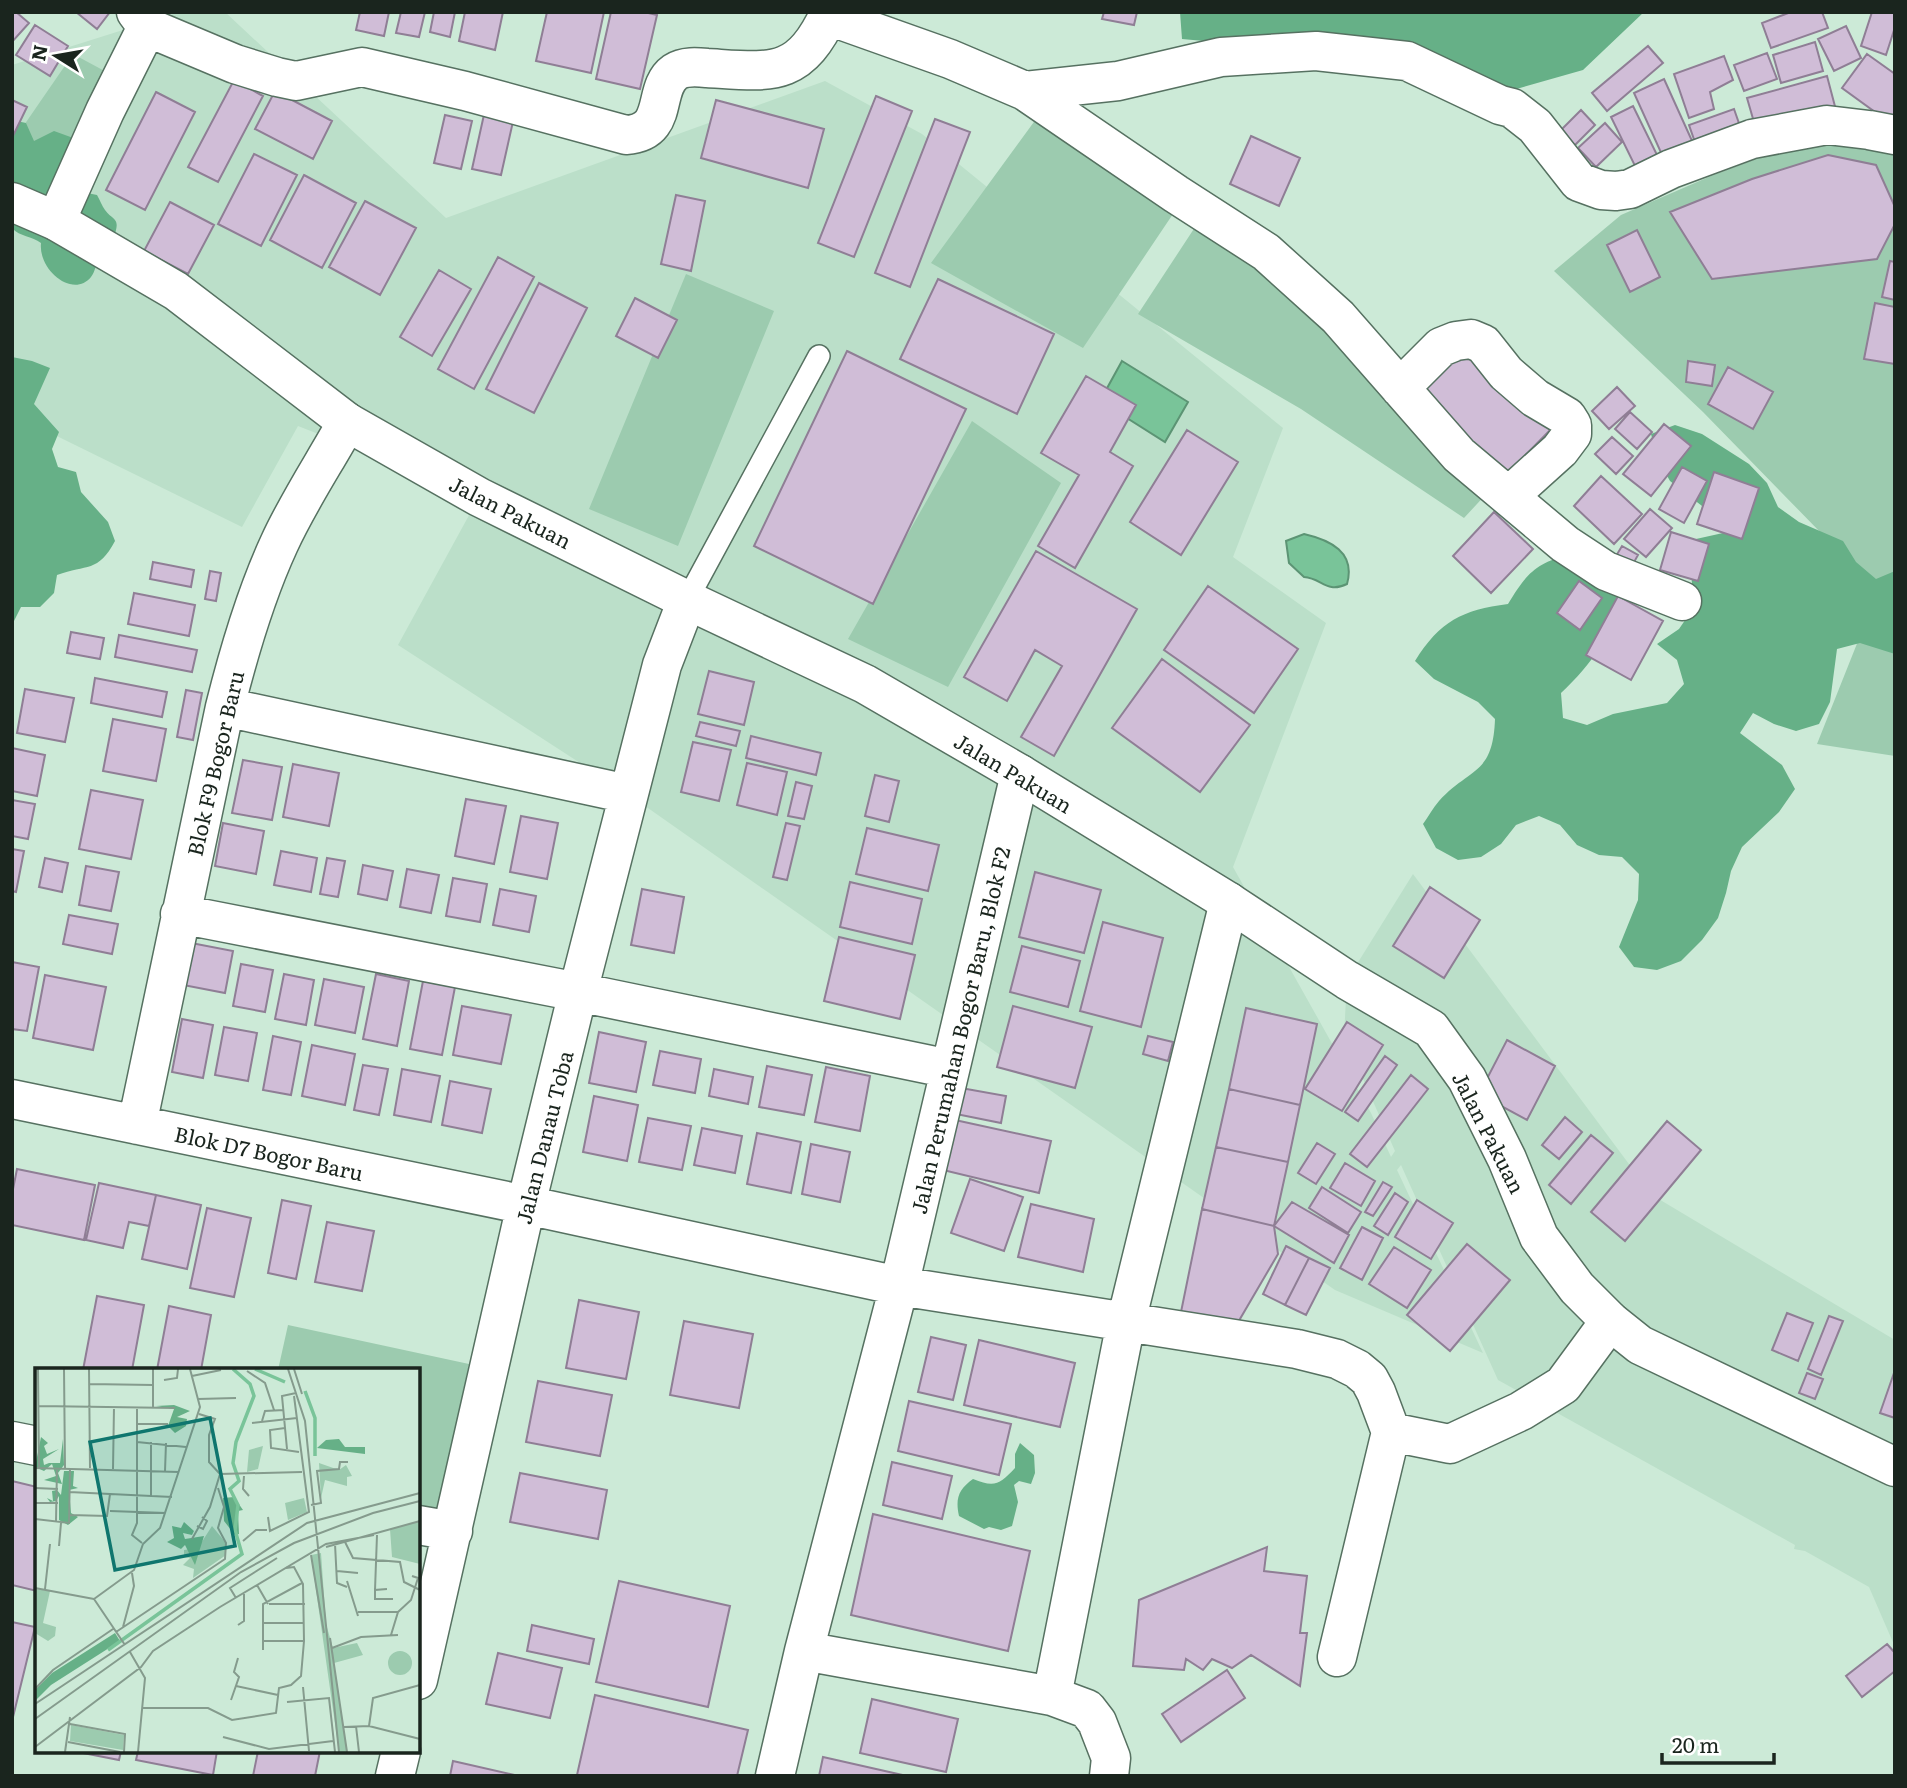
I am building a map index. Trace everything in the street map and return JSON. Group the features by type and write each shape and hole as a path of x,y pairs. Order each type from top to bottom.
{"street":[{"path":"56,221 106,111 141,20 235,64 277,77 296,81 362,67 464,91 626,135 648,128 657,113 669,78 675,72 694,67 755,71 778,69 804,56 830,14 1025,90 1266,252 1338,317 1459,454 1565,544 1606,571 1682,601"},
{"path":"1025,90 1118,81 1221,57 1316,51 1407,61 1500,105 1512,108 1535,126 1579,182 1601,190 1616,191 1630,189 1671,169 1752,139 1828,125 1895,135"},
{"name":"Jalan Pakuan","path":"12,202 56,221 176,291 347,422 480,497 687,600 865,684 1020,774 1229,902 1348,980 1431,1028 1467,1079 1507,1159 1539,1237 1577,1289 1610,1321 1640,1345 1895,1467"},
{"path":"1400,388 1441,347 1456,341 1471,340 1483,344 1506,373 1535,398 1567,416 1572,425 1572,434 1560,450 1509,496"},
{"name":"Blok F9 Bogor Baru","path":"137,1125 180,914 242,640 259,589 280,540 347,422"},
{"name":"Jalan Danau Toba","path":"420,1663 436,1528 526,1205 662,665 687,600"},
{"path":"225,707 628,794"},
{"name":"Jalan Perumahan Bogor Baru, Blok F2","path":"775,1776 804,1651 899,1286 1020,774"},
{"path":"1052,1696 1126,1322 1229,902"},
{"path":"180,914 950,1069"},
{"name":"Blok D7 Bogor Baru","path":"12,1099 526,1205 899,1286 1297,1349 1337,1359 1357,1369 1369,1379 1391,1432"},
{"path":"1337,1657 1391,1432 1450,1444 1510,1416 1563,1385 1610,1321"},
{"path":"12,1441 35,1446"},
{"path":"804,1651 1052,1696 1087,1709 1097,1722 1111,1758 1109,1776"},
{"path":"396,1776 401,1753"}],"lane":[{"path":"687,600 819,356"}],"shaded area":[{"path":"180,12 225,12 446,218 825,81 922,134 1283,428 1233,557 1326,623 1233,867 1371,1113 1391,1157 1395,1151 1344,1036 1347,980 1413,874 1652,1195 1895,1340 1895,1647 1869,1587 1805,1551 1794,1549 1795,1545 1498,1380 1401,1165 1397,1170 1483,1353 1335,1290 628,794 398,645 479,497 298,426 242,527 12,414 12,65"},
{"path":"1180,12 1644,12 1583,70 1513,90 1226,43 1182,39"},
{"path":"73,54 112,75 57,189 20,131"},
{"path":"1039,115 1179,205 1083,348 931,263"},
{"path":"12,120 26,123 34,141 54,131 76,139 87,193 97,195 116,222 115,234 100,245 95,270 84,283 75,285 58,278 45,263 41,243 12,228"},
{"path":"1838,128 1895,135 1895,756 1817,744 1866,621 1822,534 1703,412 1554,271 1621,215 1711,176"},
{"path":"1203,215 1303,294 1489,491 1464,518 1301,409 1138,314"},
{"path":"686,274 774,311 678,546 589,509"},
{"path":"12,357 50,368 34,404 59,432 52,449 58,467 76,472 81,492 108,522 115,541 97,563 57,575 54,593 40,607 21,607 12,625"},
{"path":"1122,361 1188,402 1165,442 1100,401"},
{"path":"972,421 1061,483 948,687 848,639"},
{"path":"1675,425 1702,434 1749,464 1767,483 1778,507 1799,522 1843,541 1856,562 1876,579 1895,571 1895,654 1860,643 1837,649 1830,702 1819,724 1796,731 1753,713 1740,733 1782,765 1795,789 1779,812 1742,847 1731,871 1718,918 1702,940 1681,961 1657,970 1634,967 1619,947 1638,900 1639,874 1622,857 1599,855 1577,845 1560,825 1539,816 1516,825 1501,844 1481,857 1458,860 1436,848 1423,824 1439,801 1485,761 1490,751 1495,719 1478,702 1434,679 1415,661 1443,627 1465,614 1508,604 1533,571 1570,554 1625,592 1600,647 1561,693 1563,718 1587,725 1613,714 1667,703 1684,684 1677,660 1657,644 1679,629 1694,607 1690,560 1682,565 1696,539 1723,533 1711,513 1670,481 1658,460 1651,434"},
{"path":"1304,534 1339,549 1348,564 1347,584 1334,587 1304,577 1289,563 1286,541"},
{"path":"288,1325 469,1364 438,1510 420,1506 420,1368 278,1368"},
{"path":"1020,1443 1034,1455 1035,1473 1031,1484 1019,1481 1014,1485 1018,1502 1012,1526 1001,1530 989,1527 984,1529 959,1516 958,1499 964,1486 973,1479 992,1484 1005,1478 1015,1468 1015,1454"}],"building":[{"path":"12,12 16,12 29,23 12,42"},
{"path":"76,12 110,12 97,29"},
{"path":"360,12 389,12 384,36 356,30"},
{"path":"401,12 425,12 419,37 396,33"},
{"path":"434,12 455,12 450,37 430,32"},
{"path":"465,12 503,12 495,50 459,41"},
{"path":"547,12 604,12 591,73 536,61"},
{"path":"611,12 644,12 657,15 640,89 596,79"},
{"path":"1104,12 1137,12 1134,25 1102,19"},
{"path":"1791,12 1822,12 1828,28 1771,48 1762,23"},
{"path":"1872,12 1895,12 1895,27 1886,55 1861,46"},
{"path":"35,25 68,46 50,76 16,55"},
{"path":"1846,26 1861,58 1834,71 1818,39"},
{"path":"1815,42 1823,71 1781,83 1773,55"},
{"path":"1648,46 1663,63 1607,111 1592,93"},
{"path":"1767,53 1777,79 1744,91 1734,65"},
{"path":"1867,54 1895,74 1893,125 1842,88"},
{"path":"1724,56 1733,80 1710,92 1714,109 1689,118 1674,74"},
{"path":"1827,76 1837,114 1758,136 1747,98"},
{"path":"1664,79 1693,143 1663,157 1634,93"},
{"path":"234,80 263,96 218,182 188,167"},
{"path":"275,91 332,121 313,159 255,129"},
{"path":"156,92 195,112 145,210 106,190"},
{"path":"876,96 912,111 854,257 818,243"},
{"path":"12,100 27,107 12,138"},
{"path":"716,100 824,129 808,188 701,158"},
{"path":"1633,106 1660,161 1638,172 1611,117"},
{"path":"1734,109 1742,132 1697,148 1689,125"},
{"path":"485,110 514,117 501,175 472,169"},
{"path":"1581,110 1595,125 1574,146 1560,131"},
{"path":"445,115 472,121 461,169 434,163"},
{"path":"935,119 970,132 910,287 875,273"},
{"path":"1605,123 1622,142 1596,167 1578,148"},
{"path":"1251,136 1300,158 1279,206 1230,184"},
{"path":"254,154 297,175 261,246 218,224"},
{"path":"1828,155 1876,165 1895,207 1895,224 1877,259 1712,279 1670,212 1752,179"},
{"path":"304,175 356,203 322,268 270,240"},
{"path":"676,195 705,201 691,271 661,264"},
{"path":"365,201 416,228 380,295 329,267"},
{"path":"170,202 214,225 188,274 144,251"},
{"path":"1637,230 1660,277 1630,292 1607,245"},
{"path":"498,257 534,277 474,389 438,369"},
{"path":"1890,261 1895,262 1895,300 1882,297"},
{"path":"439,270 471,289 432,356 400,337"},
{"path":"938,279 1054,334 1017,414 900,359"},
{"path":"539,283 587,308 534,413 486,389"},
{"path":"635,298 677,320 658,358 616,336"},
{"path":"1875,303 1895,307 1895,364 1864,359"},
{"path":"1467,343 1557,423 1503,478 1417,397"},
{"path":"847,351 966,409 873,604 754,546"},
{"path":"1688,361 1715,365 1712,386 1686,382"},
{"path":"1728,367 1773,392 1753,429 1708,404"},
{"path":"1086,376 1136,405 1110,452 1133,466 1075,568 1038,546 1079,475 1041,453"},
{"path":"1617,387 1635,406 1609,429 1592,411"},
{"path":"1630,412 1652,432 1637,449 1615,429"},
{"path":"1664,424 1691,446 1651,496 1623,474"},
{"path":"1187,430 1238,462 1181,555 1130,522"},
{"path":"1612,437 1633,456 1616,474 1595,454"},
{"path":"1682,467 1707,481 1684,523 1659,509"},
{"path":"1714,472 1759,488 1742,539 1697,524"},
{"path":"1601,476 1642,514 1614,544 1574,506"},
{"path":"1650,509 1672,528 1646,557 1624,539"},
{"path":"1494,512 1533,549 1491,593 1453,556"},
{"path":"1671,532 1709,544 1698,581 1660,570"},
{"path":"1622,546 1638,555 1627,575 1610,566"},
{"path":"1036,551 1137,609 1054,756 1021,737 1062,666 1035,650 1007,701 964,677"},
{"path":"153,562 194,570 191,587 150,579"},
{"path":"210,571 221,573 216,601 205,599"},
{"path":"1579,581 1602,598 1580,630 1557,613"},
{"path":"1208,586 1298,649 1254,713 1164,650"},
{"path":"134,593 195,605 189,636 128,624"},
{"path":"1618,596 1663,621 1631,680 1586,655"},
{"path":"71,632 104,638 100,659 67,653"},
{"path":"119,635 197,650 192,672 115,657"},
{"path":"1162,659 1250,725 1200,792 1112,728"},
{"path":"709,671 754,682 744,725 698,714"},
{"path":"95,678 167,692 162,717 91,703"},
{"path":"25,689 74,698 65,742 17,733"},
{"path":"186,690 202,693 193,740 177,737"},
{"path":"113,719 166,729 156,781 103,771"},
{"path":"700,722 740,731 736,746 696,736"},
{"path":"751,736 821,753 816,775 746,758"},
{"path":"693,742 731,750 719,801 681,792"},
{"path":"12,748 45,755 37,796 12,791"},
{"path":"243,760 282,767 272,820 232,813"},
{"path":"747,763 787,772 777,815 737,805"},
{"path":"293,764 339,773 329,826 283,817"},
{"path":"875,775 899,781 889,822 865,816"},
{"path":"796,782 812,786 804,819 788,816"},
{"path":"91,790 143,800 131,859 79,849"},
{"path":"466,799 506,806 494,864 455,856"},
{"path":"12,800 35,804 28,839 12,836"},
{"path":"521,816 558,823 547,879 510,872"},
{"path":"223,823 264,831 256,874 215,866"},
{"path":"786,823 800,826 787,880 773,877"},
{"path":"867,828 939,845 928,891 856,874"},
{"path":"12,849 24,851 16,892 12,891"},
{"path":"281,851 317,858 311,892 274,885"},
{"path":"45,858 68,863 62,892 39,887"},
{"path":"327,858 345,861 338,897 320,894"},
{"path":"363,865 393,871 387,900 358,894"},
{"path":"86,866 119,872 111,911 79,905"},
{"path":"407,869 439,875 431,913 400,907"},
{"path":"1035,872 1101,890 1084,953 1019,937"},
{"path":"453,878 487,884 480,922 446,916"},
{"path":"850,882 922,899 912,944 840,927"},
{"path":"1430,887 1480,920 1444,978 1393,946"},
{"path":"500,889 536,896 529,932 493,925"},
{"path":"642,889 684,897 674,953 631,945"},
{"path":"69,915 118,924 112,954 63,944"},
{"path":"1103,922 1163,938 1141,1027 1080,1011"},
{"path":"839,937 915,955 900,1019 824,1001"},
{"path":"186,942 233,951 225,993 178,984"},
{"path":"1022,946 1080,961 1068,1007 1010,992"},
{"path":"12,962 39,967 27,1031 12,1029"},
{"path":"241,964 273,970 265,1012 233,1006"},
{"path":"284,974 314,980 306,1025 275,1019"},
{"path":"376,974 409,981 397,1046 363,1039"},
{"path":"45,975 106,987 93,1050 33,1038"},
{"path":"324,979 364,987 355,1033 315,1025"},
{"path":"423,981 455,987 442,1055 410,1049"},
{"path":"462,1006 511,1015 501,1064 453,1055"},
{"path":"1013,1006 1092,1027 1075,1088 997,1067"},
{"path":"1246,1008 1317,1024 1300,1105 1229,1089"},
{"path":"182,1019 213,1025 203,1078 172,1072"},
{"path":"1347,1022 1383,1045 1342,1111 1305,1089"},
{"path":"224,1027 257,1033 248,1081 215,1075"},
{"path":"599,1032 646,1042 636,1092 589,1083"},
{"path":"273,1036 301,1042 291,1095 263,1090"},
{"path":"1148,1036 1173,1042 1168,1061 1143,1054"},
{"path":"1507,1040 1555,1066 1527,1120 1479,1094"},
{"path":"312,1045 355,1054 345,1105 302,1096"},
{"path":"660,1051 701,1059 695,1093 653,1085"},
{"path":"1385,1056 1397,1065 1358,1121 1345,1112"},
{"path":"363,1065 388,1069 379,1115 354,1110"},
{"path":"767,1066 812,1075 804,1115 759,1107"},
{"path":"826,1067 870,1076 860,1131 815,1122"},
{"path":"402,1069 440,1076 431,1122 394,1115"},
{"path":"714,1069 753,1077 748,1104 709,1096"},
{"path":"1411,1075 1428,1089 1367,1167 1350,1154"},
{"path":"450,1081 491,1089 482,1133 442,1125"},
{"path":"961,1088 1006,1096 1001,1123 956,1114"},
{"path":"1229,1089 1300,1105 1288,1162 1216,1147"},
{"path":"594,1096 638,1105 627,1161 583,1152"},
{"path":"1565,1117 1582,1132 1559,1159 1542,1145"},
{"path":"648,1118 691,1126 682,1170 639,1162"},
{"path":"955,1120 1051,1141 1039,1193 943,1170"},
{"path":"1667,1121 1701,1150 1625,1241 1591,1212"},
{"path":"702,1128 742,1136 735,1173 694,1165"},
{"path":"757,1133 801,1142 791,1193 747,1184"},
{"path":"1591,1135 1613,1153 1571,1204 1549,1185"},
{"path":"1317,1143 1335,1154 1316,1184 1298,1173"},
{"path":"811,1144 850,1152 840,1202 802,1194"},
{"path":"1216,1147 1288,1162 1274,1226 1202,1209"},
{"path":"1345,1163 1375,1181 1361,1206 1330,1188"},
{"path":"17,1169 95,1185 84,1240 12,1225 12,1194"},
{"path":"970,1179 1023,1197 1004,1251 951,1233"},
{"path":"1383,1182 1392,1187 1373,1216 1365,1212"},
{"path":"99,1183 156,1195 149,1226 129,1222 123,1248 86,1240"},
{"path":"1322,1187 1361,1212 1348,1233 1309,1208"},
{"path":"1395,1193 1408,1202 1388,1235 1374,1226"},
{"path":"156,1195 201,1205 187,1269 142,1259"},
{"path":"282,1200 311,1206 296,1279 268,1273"},
{"path":"1417,1200 1453,1223 1431,1259 1395,1237"},
{"path":"1292,1202 1349,1235 1334,1263 1274,1226"},
{"path":"1031,1204 1094,1219 1083,1272 1018,1257"},
{"path":"207,1208 251,1218 234,1297 190,1288"},
{"path":"1202,1209 1274,1226 1278,1254 1237,1324 1181,1312"},
{"path":"327,1222 374,1231 362,1291 315,1282"},
{"path":"1362,1227 1383,1238 1362,1280 1340,1268"},
{"path":"1467,1244 1510,1280 1450,1351 1407,1315"},
{"path":"1286,1246 1309,1258 1285,1305 1263,1294"},
{"path":"1394,1247 1431,1270 1407,1308 1369,1284"},
{"path":"1309,1258 1330,1268 1306,1315 1285,1305"},
{"path":"97,1296 144,1305 132,1368 83,1368"},
{"path":"579,1300 639,1312 626,1379 566,1368"},
{"path":"169,1306 211,1315 201,1368 157,1368"},
{"path":"1787,1313 1813,1323 1798,1361 1772,1350"},
{"path":"1829,1316 1843,1321 1821,1375 1808,1369"},
{"path":"684,1321 753,1334 739,1408 670,1395"},
{"path":"931,1337 966,1345 953,1400 918,1392"},
{"path":"979,1340 1075,1363 1060,1427 964,1405"},
{"path":"1895,1370 1895,1418 1880,1413"},
{"path":"1807,1373 1823,1379 1815,1399 1799,1393"},
{"path":"538,1381 612,1395 600,1456 526,1442"},
{"path":"909,1401 1011,1424 999,1475 898,1451"},
{"path":"892,1462 952,1476 942,1519 883,1505"},
{"path":"520,1473 607,1490 598,1539 510,1522"},
{"path":"12,1481 35,1487 35,1591 12,1585"},
{"path":"873,1514 1030,1551 1008,1651 851,1615"},
{"path":"1267,1547 1264,1571 1307,1576 1300,1633 1307,1633 1300,1686 1251,1655 1232,1668 1212,1659 1203,1670 1186,1659 1184,1670 1133,1666 1139,1600"},
{"path":"619,1581 730,1606 708,1707 596,1682"},
{"path":"12,1622 35,1627 13,1717 12,1717"},
{"path":"532,1625 594,1639 589,1664 527,1651"},
{"path":"1887,1644 1895,1653 1895,1671 1862,1697 1846,1676"},
{"path":"498,1653 562,1668 550,1718 486,1704"},
{"path":"1227,1670 1245,1698 1181,1742 1162,1714"},
{"path":"595,1695 748,1730 737,1776 577,1775"},
{"path":"872,1699 958,1719 946,1772 860,1753"},
{"path":"83,1753 121,1753 119,1760"},
{"path":"138,1753 217,1753 213,1775 136,1760"},
{"path":"258,1753 320,1753 315,1776 253,1776"},
{"path":"823,1757 907,1776 819,1776"},
{"path":"453,1761 519,1776 450,1776"}]}
